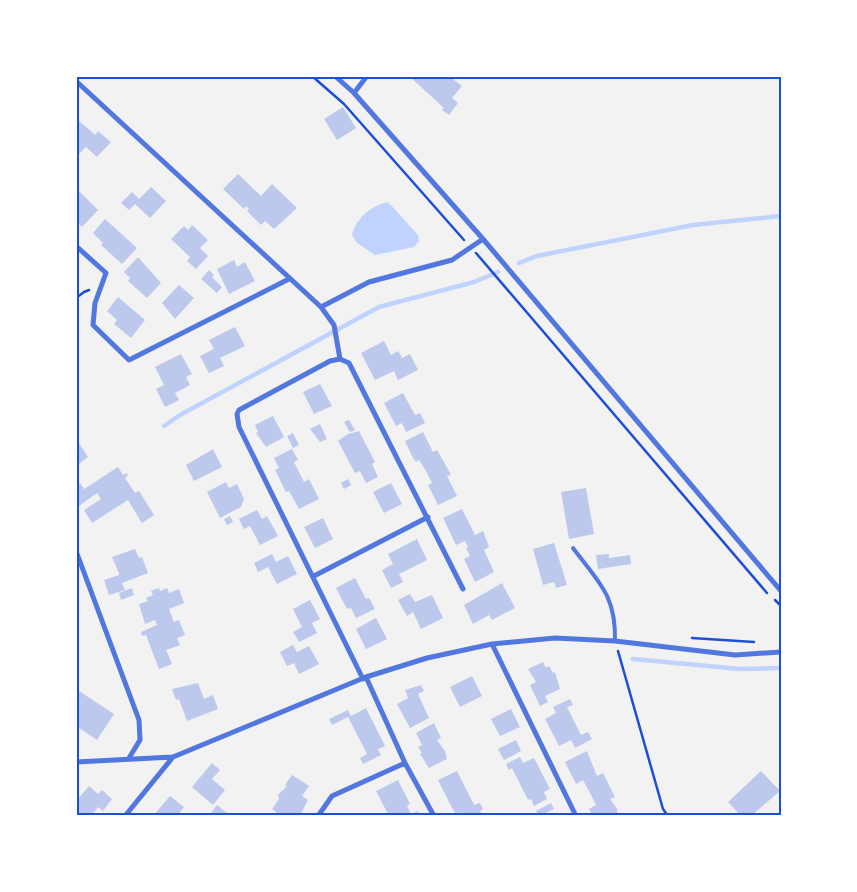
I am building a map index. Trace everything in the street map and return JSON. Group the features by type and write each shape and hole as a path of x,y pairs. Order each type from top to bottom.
{"street":[{"path":"335,76 354,93 483,238 781,591"},
{"path":"354,93 367,76"},
{"path":"76,81 321,307 334,325 338,338 340,359"},
{"path":"321,307 369,282 452,260 483,238"},
{"path":"76,246 106,273 95,303 93,325 129,360 289,279"},
{"path":"434,816 239,427 237,414 239,410 330,361 340,359 349,363 463,589"},
{"path":"314,576 428,517"},
{"path":"76,550 139,720 140,740 129,758"},
{"path":"76,762 172,757 364,678 427,658 492,644 555,638 615,641 734,655 781,652"},
{"path":"492,644 576,816"},
{"path":"125,816 172,757"},
{"path":"318,816 332,796 406,762"}],"lane":[{"path":"573,548 601,585 612,605 615,641"}],"path":[{"path":"312,76 344,104 471,247 735,556 781,606"},
{"path":"685,638 760,643"},
{"path":"615,641 662,809 668,816"}],"water":[{"path":"388,202 418,235 419,241 414,247 375,255 356,242 352,234 357,222 370,209"}],"building":[{"path":"409,76 449,76 462,86 452,98 458,103 449,115 442,110 444,108"},
{"path":"343,107 356,128 337,140 324,119"},
{"path":"76,118 95,135 98,131 111,142 97,157 86,147 79,154 76,151"},
{"path":"238,174 261,196 272,184 297,208 274,229 265,221 261,225 247,211 249,209 246,206 244,209 223,189"},
{"path":"151,187 166,201 150,218 135,204 129,210 121,203 132,192 139,199"},
{"path":"76,188 98,210 82,227 76,221"},
{"path":"105,219 137,248 122,264 101,245 103,243 93,233"},
{"path":"192,225 208,240 200,248 208,256 196,269 187,261 190,257 171,239 184,226 188,230"},
{"path":"138,257 161,283 147,298 128,281 130,278 124,272"},
{"path":"234,260 237,267 245,262 255,281 229,294 217,269"},
{"path":"209,270 214,275 212,277 222,287 217,293 201,279"},
{"path":"179,285 194,298 175,319 162,303"},
{"path":"118,297 145,320 131,338 114,324 117,320 107,311"},
{"path":"235,327 245,346 220,358 224,366 209,373 200,356 214,349 209,340"},
{"path":"384,341 391,355 398,351 402,358 410,354 418,370 398,380 394,371 375,380 361,353"},
{"path":"181,354 192,374 186,377 190,385 175,393 179,400 165,407 156,389 164,385 155,367"},
{"path":"320,384 332,406 314,414 303,392"},
{"path":"403,393 415,415 420,413 425,423 406,432 402,423 396,426 384,403"},
{"path":"273,416 284,437 266,447 256,433 258,432 255,425"},
{"path":"349,420 355,430 350,432 344,422"},
{"path":"320,424 327,439 320,442 310,429"},
{"path":"359,431 375,462 372,464 378,477 366,483 360,471 355,473 338,441 348,434"},
{"path":"423,432 433,452 437,450 451,475 447,476 457,496 438,505 428,485 432,483 426,471 419,460 416,462 405,441"},
{"path":"293,433 299,445 293,448 287,436"},
{"path":"76,439 88,457 76,466"},
{"path":"213,449 222,467 194,481 186,465"},
{"path":"292,449 298,460 294,462 304,482 309,479 319,499 299,509 289,491 286,492 275,470 279,468 274,458"},
{"path":"118,467 123,475 127,473 128,475 125,478 135,493 139,491 154,515 142,523 128,500 92,523 84,510 101,499 97,493 79,506 76,501 76,486 80,483 84,489"},
{"path":"348,479 351,485 344,489 341,483"},
{"path":"226,482 229,488 237,484 244,499 241,507 220,518 207,492"},
{"path":"391,483 402,504 384,513 373,492"},
{"path":"586,488 594,534 569,539 561,492"},
{"path":"462,509 475,535 483,531 489,547 484,550 494,572 475,582 464,559 470,556 465,541 456,545 443,518"},
{"path":"257,510 262,519 267,516 278,536 260,545 250,526 244,529 239,519"},
{"path":"230,516 233,522 227,525 224,519"},
{"path":"323,518 333,539 315,548 304,527"},
{"path":"417,539 427,560 399,574 403,582 391,588 382,570 393,564 388,554"},
{"path":"554,543 567,585 556,588 554,582 543,585 533,549"},
{"path":"135,549 139,558 142,557 148,573 122,583 125,590 109,595 104,580 119,575 112,557"},
{"path":"272,554 276,562 288,556 297,574 277,584 268,567 258,572 254,563"},
{"path":"609,554 609,558 630,555 631,564 598,569 596,555"},
{"path":"355,578 366,599 369,598 375,609 356,618 351,608 347,609 336,588"},
{"path":"502,583 515,608 492,620 489,615 473,624 464,605"},
{"path":"132,588 134,595 121,600 119,593"},
{"path":"159,588 160,591 167,588 169,593 179,589 184,603 169,609 174,622 179,620 185,635 177,638 180,645 166,650 172,664 159,669 146,635 142,636 141,632 157,625 155,620 145,624 139,604 148,601 146,598 153,595 151,591"},
{"path":"410,594 415,602 432,595 443,618 421,629 413,612 407,616 398,600"},
{"path":"310,600 320,619 312,623 317,633 299,642 293,632 302,627 293,609"},
{"path":"376,618 387,639 366,649 356,629"},
{"path":"293,645 297,652 309,646 319,664 299,674 294,663 287,666 280,652"},
{"path":"543,662 546,668 549,666 553,673 555,672 560,689 545,696 548,702 540,706 530,685 536,682 528,669"},
{"path":"472,676 482,696 460,707 450,687"},
{"path":"198,683 204,699 213,695 218,709 187,721 179,699 176,700 172,689"},
{"path":"421,685 424,691 418,694 429,718 410,728 397,704 408,698 405,690"},
{"path":"79,691 114,714 97,740 76,726 76,695"},
{"path":"570,699 573,705 567,707 581,735 588,732 592,739 575,748 571,740 559,746 545,719 556,713 553,707"},
{"path":"366,708 385,746 378,749 381,755 363,764 360,758 367,754 348,717 332,725 329,719 348,710 351,716"},
{"path":"511,709 520,727 500,736 491,719"},
{"path":"434,723 441,738 437,740 445,751 447,759 429,768 420,754 422,753 418,747 422,745 416,733"},
{"path":"516,740 521,751 504,760 498,749"},
{"path":"587,751 597,776 603,773 615,797 610,799 617,809 618,816 593,816 589,809 596,805 590,793 583,780 576,784 565,762"},
{"path":"520,757 523,763 534,758 550,789 544,792 547,799 534,806 531,799 528,800 512,768 509,770 506,764"},
{"path":"212,763 220,770 212,779 225,790 213,805 192,787"},
{"path":"457,771 474,805 480,803 483,809 480,811 483,816 464,816 462,812 456,815 438,780"},
{"path":"761,771 780,791 751,816 741,816 728,802"},
{"path":"292,775 309,786 302,796 308,800 300,816 281,816 272,809 279,799 278,795 287,786 285,785"},
{"path":"398,780 410,804 407,806 411,814 418,811 421,816 389,816 376,791"},
{"path":"89,786 98,794 102,790 112,799 103,811 98,807 91,816 76,816 76,801"},
{"path":"170,796 184,807 177,816 153,816"},
{"path":"551,803 554,809 539,816 536,811"},
{"path":"217,805 228,814 227,816 214,816 211,813"}],"waterway":[{"path":"519,263 537,256 693,225 781,216"},
{"path":"164,426 180,415 379,307 474,282 498,272"},
{"path":"633,659 740,669 781,668"}]}
